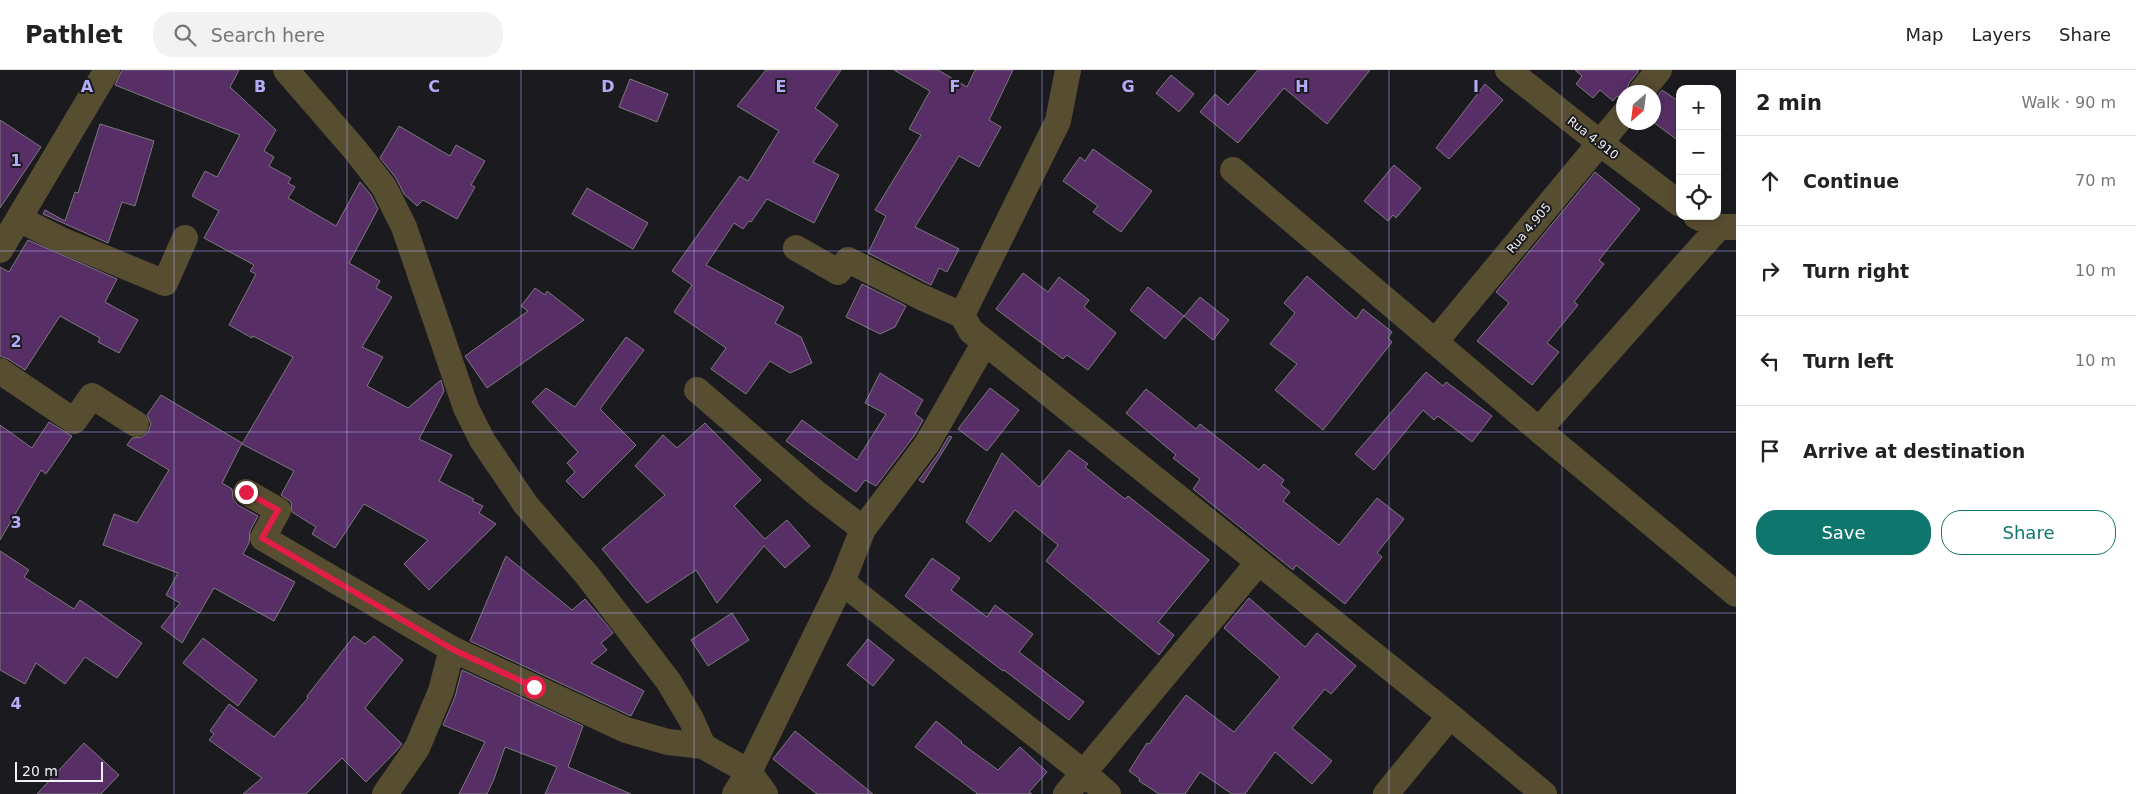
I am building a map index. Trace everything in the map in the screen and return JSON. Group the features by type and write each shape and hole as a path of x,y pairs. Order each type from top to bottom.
{"street":[{"path":"0,250 107,70"},
{"path":"286,70 356,151 384,187 404,227 466,408 482,440 526,505 587,575 669,682 691,719 703,746"},
{"path":"962,315 1058,122 1068,70"},
{"name":"Rua 4.910","path":"1508,70 1600,144 1676,201"},
{"path":"1647,85 1659,70"},
{"name":"Rua 4.905","path":"1435,342 1616,124"},
{"path":"1233,170 1539,430 1736,594"},
{"path":"19,219 84,250 165,283 185,238"},
{"path":"1539,430 1717,223"},
{"path":"796,248 838,272 848,260 921,297 962,315 971,331 1450,716 1544,794"},
{"path":"735,794 749,772 842,582 862,529 927,444 985,342"},
{"path":"0,371 74,421 92,396 136,424"},
{"path":"698,390 815,492 862,529"},
{"path":"246,492 278,510 262,538 452,649 626,730 668,742 703,746 749,772 765,794"},
{"path":"1066,794 1258,563"},
{"path":"842,582 1108,794"},
{"path":"385,794 417,748 441,691 452,649"},
{"path":"1386,794 1450,716"}],"building":[{"path":"122,70 239,70 230,87 276,130 264,151 274,157 269,166 291,178 288,183 295,187 288,198 336,226 360,182 371,195 378,209 349,263 380,281 376,288 392,297 362,347 383,357 367,386 408,408 441,380 444,391 419,439 452,455 439,481 474,499 472,501 483,506 479,513 496,524 429,590 404,564 428,540 364,504 335,548 312,534 316,527 292,512 291,502 281,495 294,471 242,444 293,357 229,325 256,274 250,271 254,265 204,238 219,211 192,196 205,171 217,177 240,135 115,85"},
{"path":"766,70 841,70 815,108 838,125 813,162 839,175 814,223 767,199 751,222 749,221 743,229 734,223 706,265 784,307 775,323 801,337 812,363 790,373 770,361 746,394 711,369 726,348 674,312 692,285 672,271 740,176 748,181 779,131 737,106"},
{"path":"894,70 938,70 967,87 975,70 1013,70 989,120 1001,127 979,167 959,156 915,227 959,249 947,272 939,268 931,285 868,253 886,216 875,210 921,135 909,129 930,91"},
{"path":"1258,70 1370,70 1327,124 1284,88 1238,143 1200,112 1215,94 1228,105"},
{"path":"1575,70 1638,70 1628,85 1616,85 1616,97 1613,101 1600,90 1593,98 1576,84 1582,76"},
{"path":"1171,75 1194,94 1179,112 1156,93"},
{"path":"630,79 668,94 657,122 619,107"},
{"path":"1485,84 1503,100 1449,159 1436,148"},
{"path":"1662,90 1676,99 1676,139 1661,128"},
{"path":"0,120 41,147 0,208"},
{"path":"100,124 154,141 135,206 122,202 108,243 43,214 45,210 65,221 75,192 78,193"},
{"path":"399,126 450,156 456,145 485,161 471,185 475,187 457,219 423,200 417,206 404,194 396,178 380,158"},
{"path":"1093,149 1152,191 1121,232 1093,212 1098,206 1063,181 1080,157 1085,161"},
{"path":"1394,165 1421,188 1396,218 1393,215 1388,221 1364,201"},
{"path":"1595,172 1640,209 1599,260 1604,264 1574,302 1578,305 1547,343 1559,352 1532,385 1477,341 1509,303 1496,292"},
{"path":"587,188 648,223 633,249 572,214"},
{"path":"28,240 117,279 105,302 138,320 119,353 98,342 100,338 60,316 25,370 0,356 0,267 9,272"},
{"path":"1023,273 1048,292 1059,277 1089,300 1084,307 1116,333 1088,370 1067,355 1063,359 996,309"},
{"path":"1307,276 1356,319 1363,309 1392,332 1388,338 1392,342 1323,430 1275,390 1297,364 1270,344 1295,313 1284,303"},
{"path":"862,284 906,306 895,327 880,334 846,317"},
{"path":"1148,287 1184,316 1165,339 1130,310"},
{"path":"535,288 545,295 547,291 584,320 487,388 465,356 528,311 521,306"},
{"path":"1200,297 1229,320 1213,340 1184,316"},
{"path":"626,337 644,350 600,409 636,445 583,498 566,481 575,472 567,463 578,452 532,402 546,388 575,407"},
{"path":"1426,372 1443,386 1446,382 1492,416 1472,442 1438,416 1434,420 1423,410 1374,470 1355,454"},
{"path":"880,373 923,400 915,414 923,420 914,436 876,486 865,480 856,492 786,441 802,420 857,460 886,414 865,403"},
{"path":"990,388 1019,410 987,451 958,429"},
{"path":"1146,389 1196,429 1200,424 1259,470 1264,464 1284,480 1281,485 1290,492 1283,501 1339,545 1377,498 1404,519 1377,553 1382,557 1345,604 1296,565 1293,570 1193,489 1200,479 1173,458 1176,455 1126,413"},
{"path":"161,395 242,443 222,483 232,489 233,499 238,505 258,516 250,531 249,543 243,554 295,582 274,621 214,588 182,643 161,627 180,603 166,595 178,573 103,545 114,514 137,523 169,470 127,445 132,438 142,437 148,432 151,424 147,415"},
{"path":"49,422 72,436 46,474 41,470 0,540 0,425 32,448"},
{"path":"705,423 761,480 734,506 765,539 787,520 810,546 785,568 764,546 717,603 696,570 647,603 602,549 665,495 635,466 663,435 677,448"},
{"path":"949,436 952,437 923,483 919,480"},
{"path":"1069,450 1088,464 1085,467 1125,499 1128,496 1209,560 1158,622 1174,635 1159,655 1046,561 1058,545 1015,510 990,542 966,522 1002,453 1039,487"},
{"path":"0,551 29,570 24,577 74,609 80,600 142,643 117,678 85,657 65,684 36,663 25,684 0,670"},
{"path":"506,556 572,610 585,599 607,625 613,633 601,643 607,650 591,663 644,691 631,716 470,641"},
{"path":"932,558 960,578 951,590 987,617 995,605 1033,634 1019,652 1084,702 1069,720 905,596"},
{"path":"1249,598 1305,647 1317,633 1356,666 1331,694 1325,689 1292,728 1332,761 1312,784 1275,752 1245,794 1232,794 1200,772 1185,794 1159,794 1139,781 1140,779 1129,771 1147,743 1149,744 1186,695 1234,732 1280,677 1224,628"},
{"path":"732,613 749,640 708,666 691,640"},
{"path":"354,636 365,644 374,636 403,660 365,708 402,744 366,782 342,758 306,794 243,794 262,778 209,740 214,734 210,731 229,704 274,737 308,698 307,696"},
{"path":"203,638 257,680 238,706 183,663"},
{"path":"868,639 894,660 873,686 847,665"},
{"path":"462,670 583,726 568,767 631,794 545,794 557,767 505,747 487,794 459,794 485,742 443,725 455,697"},
{"path":"936,721 961,743 998,770 1020,747 1047,772 1029,792 1032,794 976,794 915,747"},
{"path":"795,731 873,794 817,794 773,759"},
{"path":"84,743 119,775 101,794 37,794"}],"route":[{"path":"246,492 278,510 262,538 452,649 534,687"}]}
